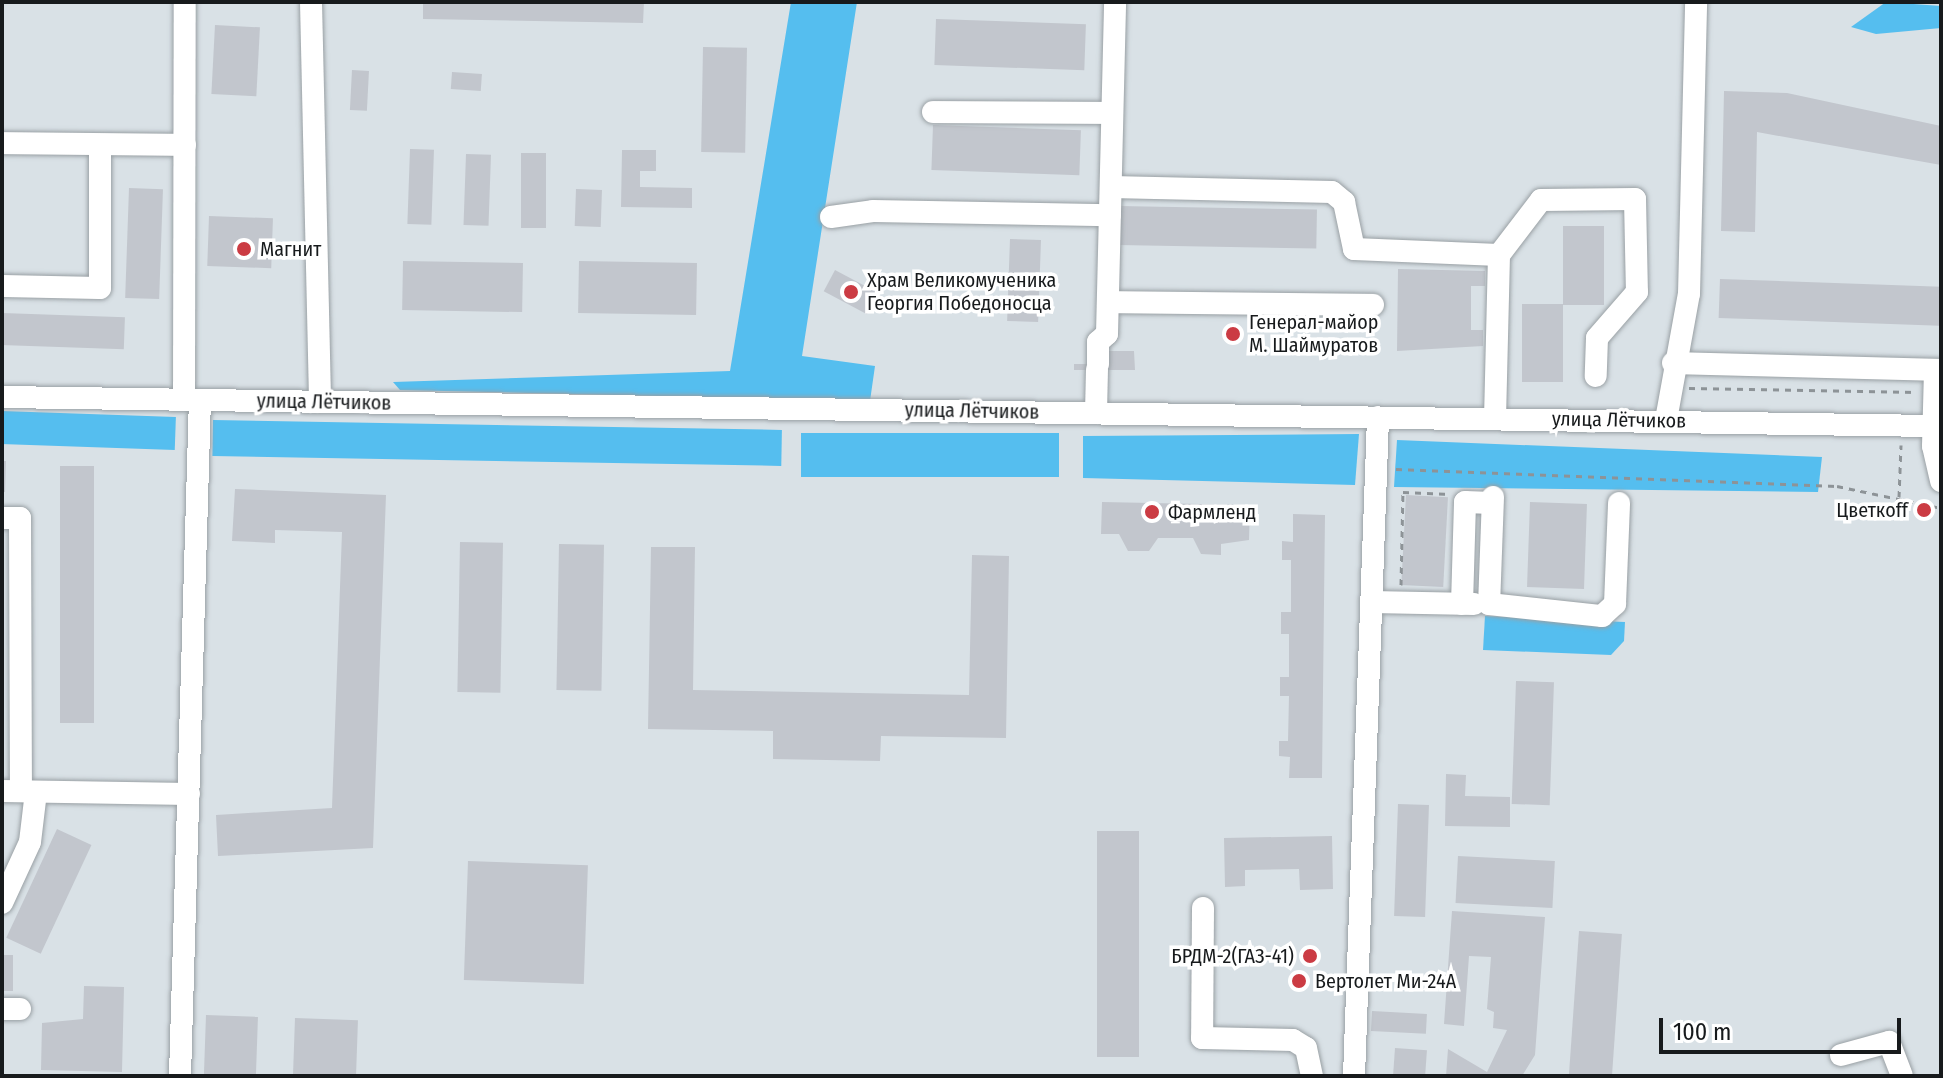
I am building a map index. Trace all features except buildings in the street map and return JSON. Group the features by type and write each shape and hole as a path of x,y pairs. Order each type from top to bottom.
{"street":[{"path":"180,1076 189,794 192,400 185,145 185,2"},
{"path":"311,2 320,402"},
{"path":"1096,413 1097,367 1108,302 1115,2"},
{"path":"1666,420 1667,388 1689,294 1696,2"},
{"path":"933,112 1112,113"},
{"path":"2,143 185,145"},
{"path":"2,286 100,288 100,145"},
{"path":"1111,187 1332,192 1344,202 1354,249 1499,255"},
{"path":"1495,418 1499,255 1541,200 1635,199 1637,292 1597,338 1596,376"},
{"path":"831,217 873,211 1110,215"},
{"path":"1108,302 1373,305"},
{"path":"1673,363 1937,378 1941,481"},
{"name":"улица Лётчиков","path":"2,397 1937,426"},
{"path":"1354,1076 1378,417"},
{"path":"1462,604 1465,502 1492,500 1489,604"},
{"path":"1371,602 1489,604 1611,612 1619,503"},
{"path":"2,518 20,518 20,791 30,842 2,903"},
{"path":"20,791 189,794"},
{"path":"1203,908 1202,1038 1293,1040 1306,1048 1312,1076"},
{"path":"1841,1055 1896,1040 1902,1076"}],"path":[{"path":"1667,388 1937,378"},
{"path":"1899,498 1901,445"},
{"path":"1376,469 1837,486 1941,508"},
{"path":"1401,591 1403,492 1457,494 1465,502"}],"shaded area":[{"path":"791,2 857,2 802,356 875,366 870,401 400,390 393,382 730,371"},
{"path":"1886,2 1941,6 1941,28 1876,34 1851,27"},
{"path":"2,411 176,417 175,450 2,444"},
{"path":"213,420 782,430 781,466 212,456"},
{"path":"801,433 1059,433 1059,477 801,477"},
{"path":"1359,434 1355,485 1083,478 1083,436"},
{"path":"1397,440 1822,457 1818,492 1394,487"},
{"path":"1485,616 1625,622 1624,641 1611,655 1483,650"}],"place":[{"name":"Магнит","path":"244,249"},
{"name":"Храм Великомученика Георгия Победоносца","path":"851,292"},
{"name":"Генерал-майор М. Шаймуратов","path":"1233,334"},
{"name":"Цветкoff","path":"1924,510"},
{"name":"Фармленд","path":"1152,512"},
{"name":"БРДМ-2(ГАЗ-41)","path":"1310,956"},
{"name":"Вертолет Ми-24А","path":"1299,981"}]}
